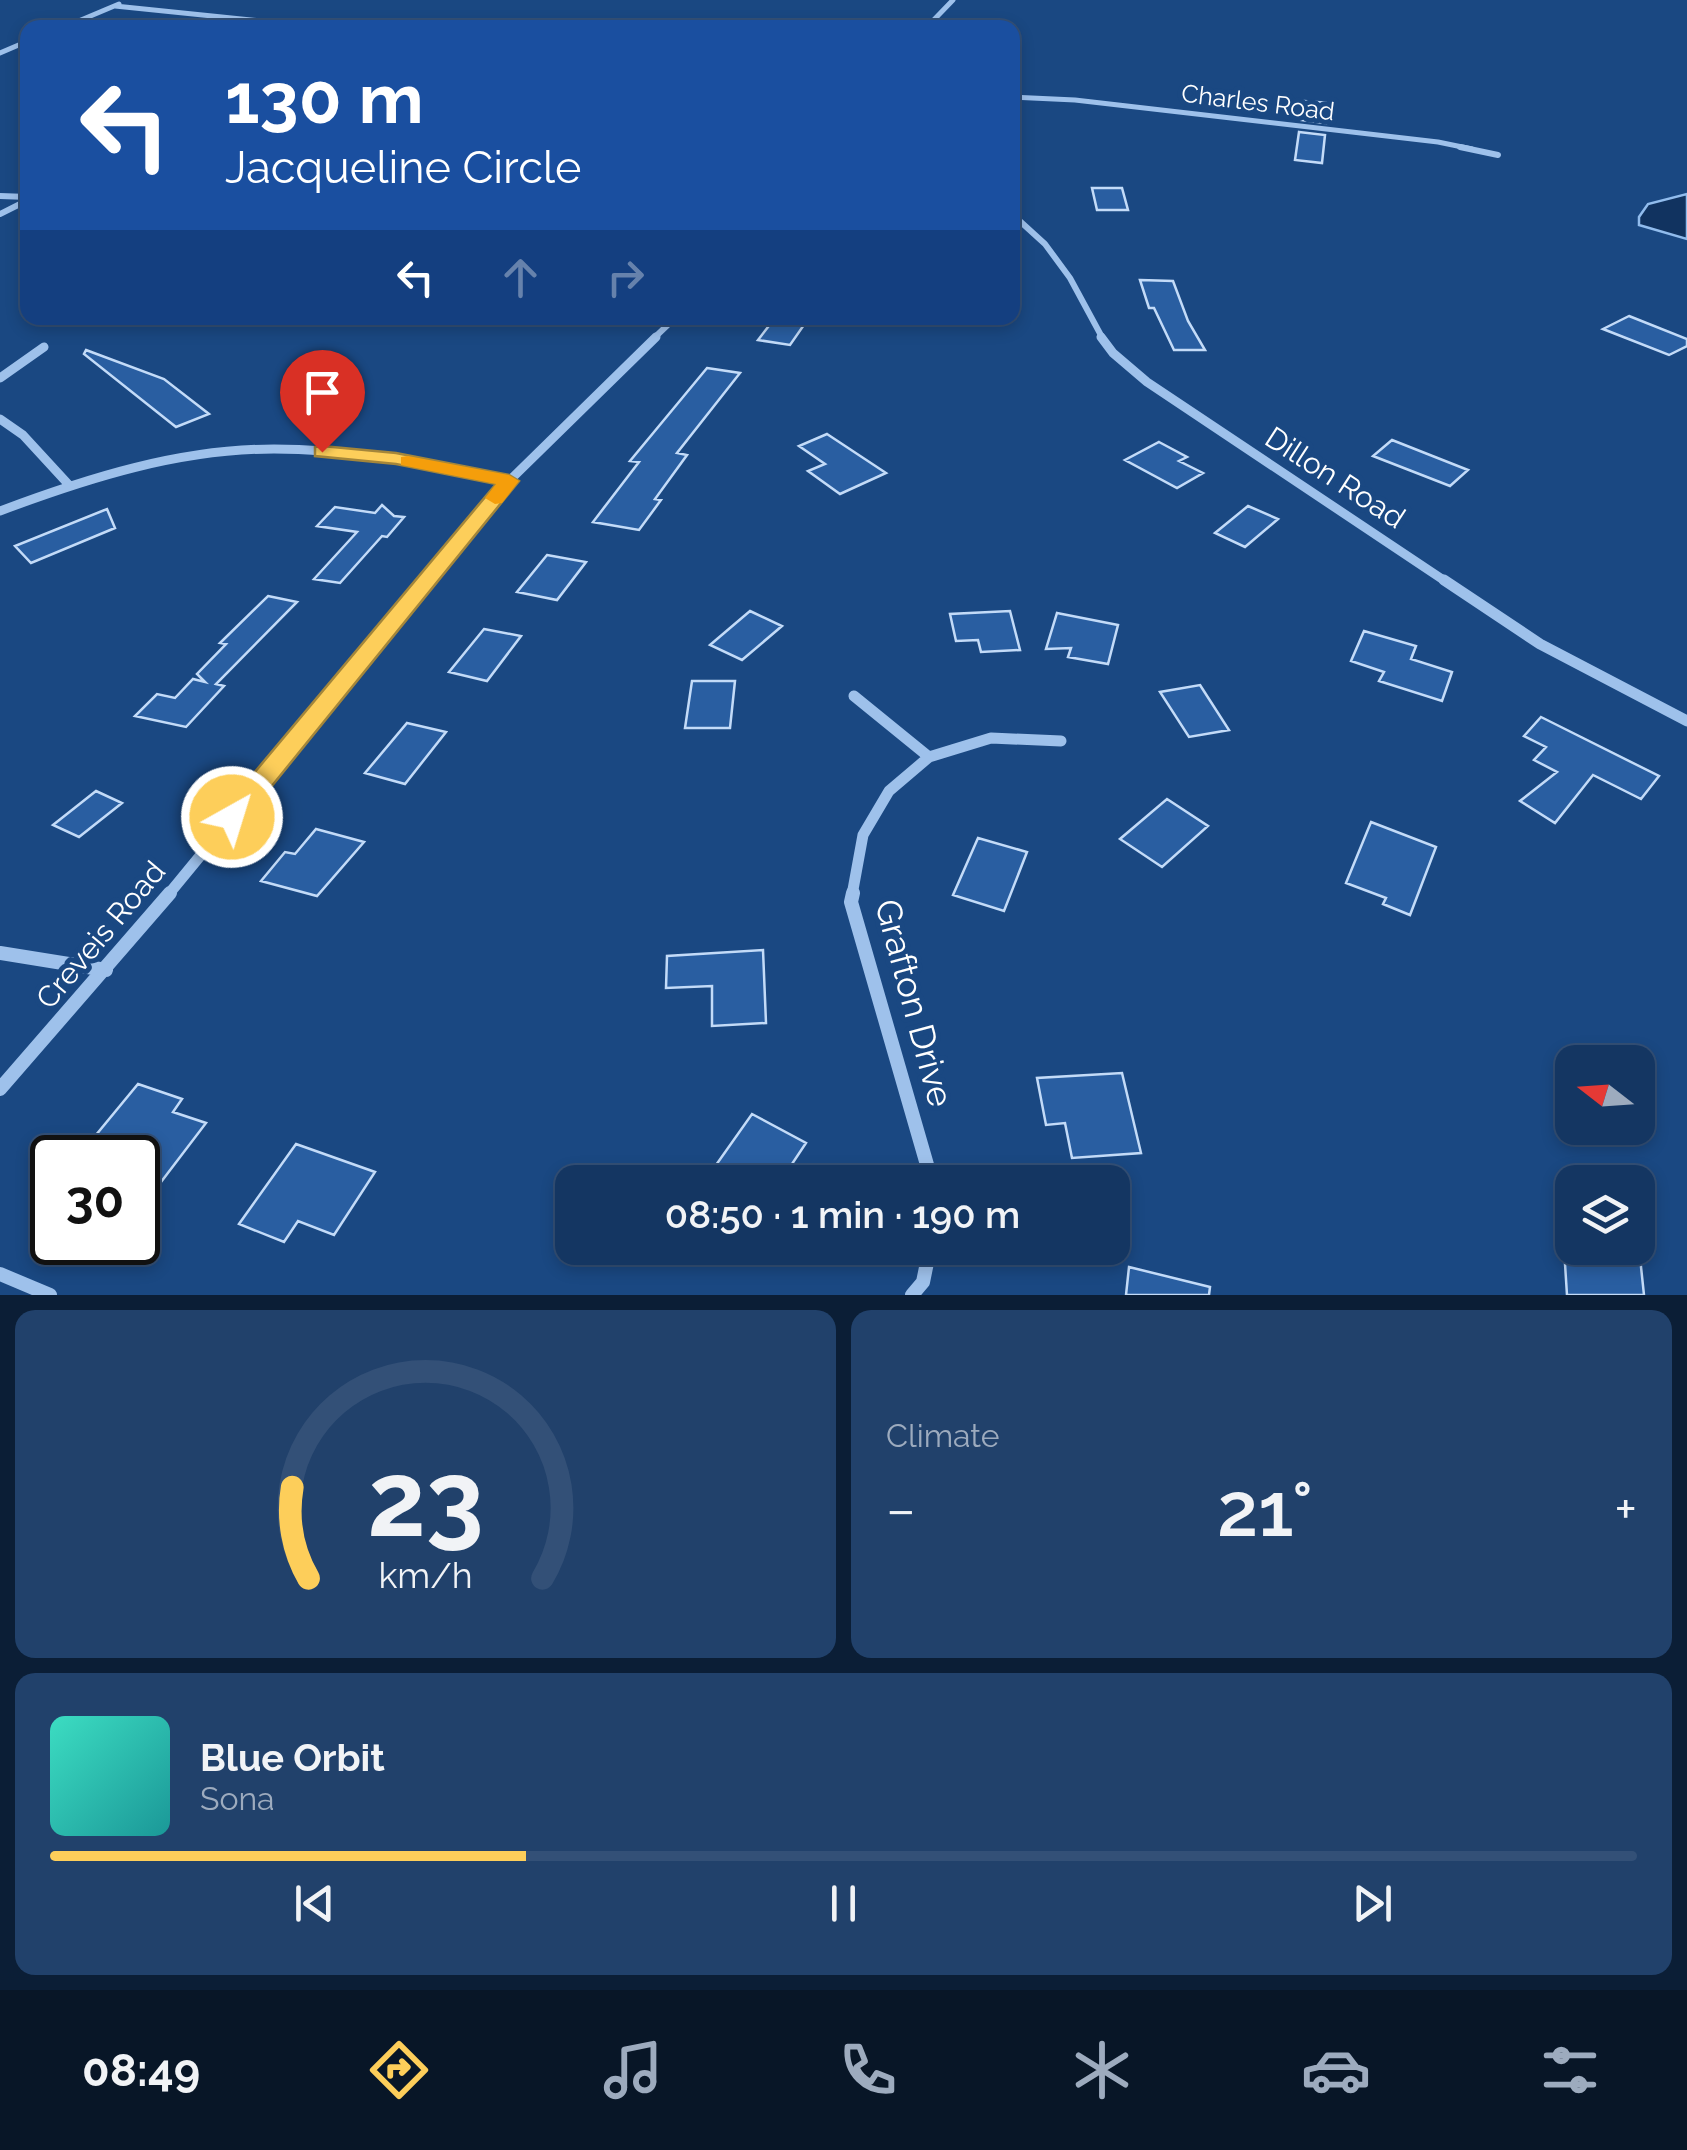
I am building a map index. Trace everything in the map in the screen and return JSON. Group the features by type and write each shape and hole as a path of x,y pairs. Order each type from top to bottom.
{"street":[{"path":"81,20 129,0"},
{"path":"934,20 953,0"},
{"path":"115,6 251,20"},
{"name":"Charles Road","path":"1020,97 1075,100 1438,142 1498,154"},
{"name":"Dillon Road","path":"1020,222 1044,244 1070,278 1095,330 1147,382 1540,644 1687,721"},
{"name":"Creveis Road","path":"0,1089 106,970 509,481 668,325"},
{"path":"0,378 44,348"},
{"path":"0,419 23,434 69,485"},
{"path":"0,511 69,485 148,464 272,449 396,459 509,481"},
{"path":"854,696 930,757"},
{"name":"Grafton Drive","path":"927,1165 851,902 864,835 889,791 930,757 990,738 1061,741"},
{"path":"0,954 106,970"},
{"path":"912,1295 923,1282 926,1265"},
{"path":"0,1274 50,1295"}],"water":[{"path":"1687,194 1687,239 1639,225 1639,217 1648,204"}],"building":[{"path":"1304,101 1328,103 1326,123 1301,120"},
{"path":"1299,132 1325,135 1322,163 1295,160"},
{"path":"1092,188 1122,188 1128,210 1097,210"},
{"path":"1140,280 1173,281 1188,321 1205,350 1174,350 1154,308 1149,308"},
{"path":"1629,316 1687,339 1687,346 1669,355 1603,329"},
{"path":"770,325 804,325 790,345 758,340"},
{"path":"86,350 164,379 209,414 176,427 84,354"},
{"path":"707,368 740,373 677,453 687,455 655,499 661,500 639,530 593,522 639,462 630,461"},
{"path":"827,434 886,473 840,494 808,471 825,464 799,446"},
{"path":"1392,440 1468,470 1450,486 1373,456"},
{"path":"1159,442 1187,457 1179,461 1203,473 1177,488 1125,460"},
{"path":"382,505 394,516 404,517 387,537 382,536 340,583 314,579 357,532 317,526 335,507 375,513"},
{"path":"1248,506 1278,519 1245,547 1215,533"},
{"path":"107,509 115,528 31,563 15,546"},
{"path":"547,555 586,562 557,600 517,592"},
{"path":"268,596 297,602 216,684 224,686 186,727 135,716 157,694 175,698 193,679 205,682 197,674 226,644 220,643"},
{"path":"750,611 782,626 742,660 710,645"},
{"path":"1010,611 1020,650 981,652 978,640 956,641 950,614"},
{"path":"1057,613 1118,625 1108,664 1068,657 1071,648 1046,649"},
{"path":"484,629 521,636 487,681 449,672"},
{"path":"1364,631 1416,646 1411,659 1452,672 1442,701 1379,681 1384,672 1351,661"},
{"path":"692,681 735,681 730,728 685,728"},
{"path":"1200,685 1229,730 1189,737 1160,692"},
{"path":"1541,717 1659,776 1641,799 1593,775 1555,823 1520,801 1557,772 1534,760 1546,747 1524,736"},
{"path":"407,723 446,732 405,784 365,773"},
{"path":"96,791 122,803 79,837 53,825"},
{"path":"1167,799 1208,826 1162,867 1120,839"},
{"path":"1371,822 1436,847 1410,915 1383,904 1386,898 1346,883"},
{"path":"316,829 364,842 317,896 261,881 285,852 295,854"},
{"path":"978,838 1027,852 1004,911 953,895"},
{"path":"763,950 766,1023 712,1026 712,986 666,988 667,956"},
{"path":"1122,1073 1141,1153 1072,1158 1065,1123 1046,1125 1037,1078"},
{"path":"138,1084 182,1099 173,1112 206,1123 161,1182 160,1135 96,1135"},
{"path":"752,1114 806,1143 791,1165 716,1165"},
{"path":"296,1144 375,1172 334,1235 298,1221 284,1242 239,1224"},
{"path":"1565,1265 1641,1265 1644,1295 1567,1295"},
{"path":"1129,1267 1210,1287 1209,1295 1126,1295"}],"slow traffic":[{"path":"408,461 509,481 495,498"}],"route":[{"path":"232,817 509,481 396,459 322,452"}]}
